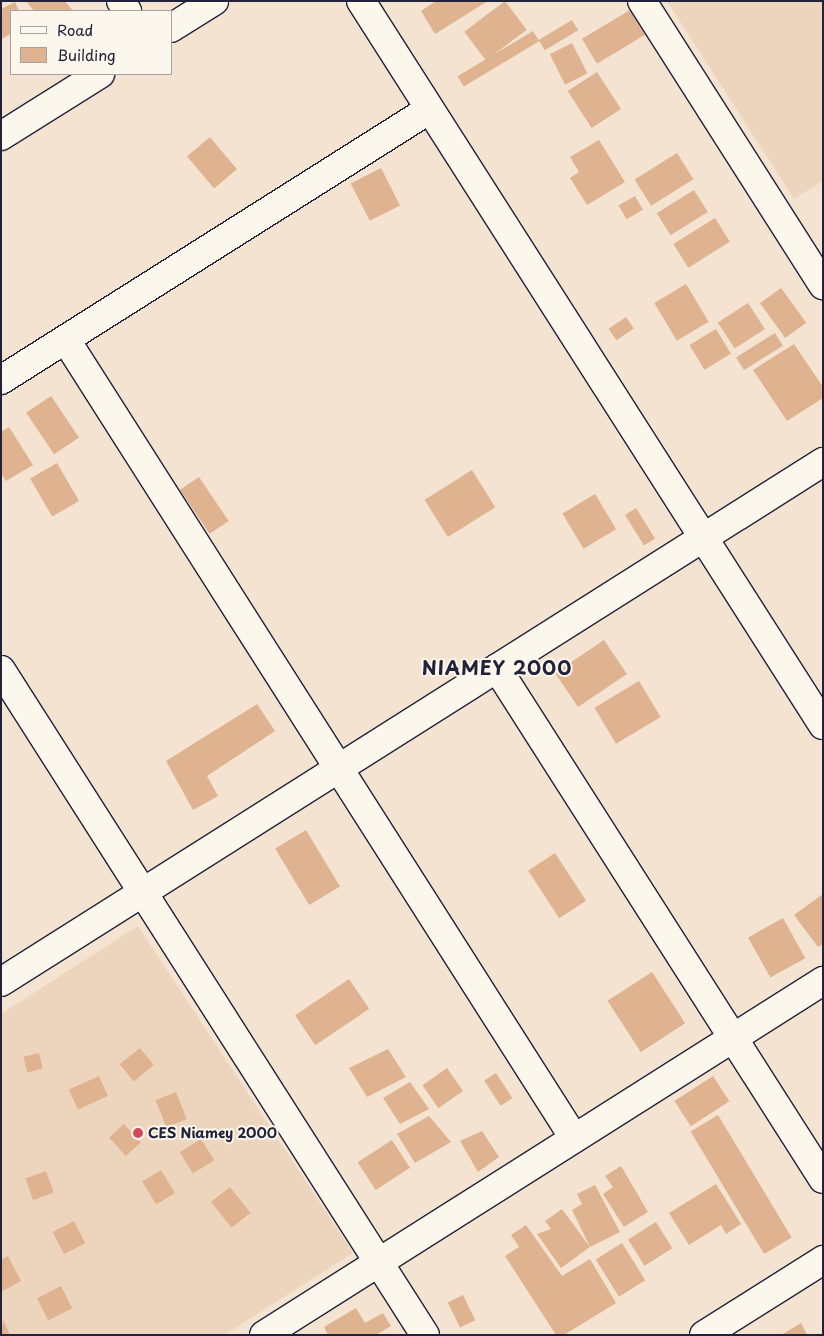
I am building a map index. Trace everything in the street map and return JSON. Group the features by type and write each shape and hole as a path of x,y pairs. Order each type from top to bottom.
{"street":[{"path":"172,27 214,1"},
{"path":"361,1 823,725"},
{"path":"642,1 823,285"},
{"path":"1,136 98,75"},
{"path":"1,380 430,109"},
{"path":"66,340 574,1138"},
{"path":"1,982 823,462"},
{"path":"497,668 823,1178"},
{"path":"1,670 425,1335"},
{"path":"264,1335 823,981"},
{"path":"704,1335 823,1260"}],"shaded area":[{"path":"667,1 823,1 823,181 794,199"},
{"name":"CES Niamey 2000","path":"138,926 353,1253 224,1335 1,1335 1,1014"}],"building":[{"path":"26,1 65,1 72,10 33,10"},
{"path":"436,1 488,1 435,34 421,11"},
{"path":"505,1 527,30 486,60 464,32"},
{"path":"15,2 19,10 10,10 10,34 1,39 1,9"},
{"path":"630,10 645,35 597,64 582,39"},
{"path":"572,20 578,30 545,50 539,40"},
{"path":"533,31 539,41 464,87 458,76"},
{"path":"572,43 587,73 565,85 550,54"},
{"path":"597,72 621,109 592,128 568,91"},
{"path":"210,137 237,169 214,188 187,156"},
{"path":"599,140 625,182 587,205 570,178 579,172 570,157"},
{"path":"677,153 693,179 651,206 635,179"},
{"path":"381,168 400,205 370,221 351,183"},
{"path":"694,190 708,212 670,235 657,213"},
{"path":"635,196 643,210 627,219 619,206"},
{"path":"715,218 730,242 688,268 673,244"},
{"path":"686,284 709,322 677,341 654,303"},
{"path":"781,288 806,323 785,338 760,303"},
{"path":"748,303 765,329 735,349 718,323"},
{"path":"626,317 634,329 616,340 609,329"},
{"path":"716,329 731,354 704,370 689,345"},
{"path":"775,333 783,346 744,370 736,357"},
{"path":"794,344 823,387 823,398 787,421 753,370"},
{"path":"51,396 79,437 54,454 26,413"},
{"path":"9,427 33,465 6,481 1,473 1,432"},
{"path":"57,463 79,501 52,517 30,478"},
{"path":"472,470 495,507 448,537 425,500"},
{"path":"199,477 229,521 210,534 180,490"},
{"path":"595,494 616,529 584,549 562,514"},
{"path":"636,508 655,539 644,545 625,515"},
{"path":"604,640 627,674 578,707 555,673"},
{"path":"639,681 661,717 616,744 594,708"},
{"path":"257,704 275,731 207,776 218,796 193,810 166,761"},
{"path":"306,830 340,887 309,905 275,849"},
{"path":"555,853 586,901 559,918 528,870"},
{"path":"823,894 823,944 818,947 794,915"},
{"path":"783,918 805,958 770,978 748,937"},
{"path":"652,972 685,1023 641,1052 608,1001"},
{"path":"349,979 369,1009 315,1045 295,1015"},
{"path":"140,1048 154,1065 134,1081 120,1064"},
{"path":"388,1049 406,1077 367,1097 349,1068"},
{"path":"39,1053 43,1069 27,1072 23,1057"},
{"path":"447,1068 463,1091 438,1108 422,1085"},
{"path":"496,1073 512,1098 501,1106 484,1081"},
{"path":"99,1076 108,1096 78,1110 69,1089"},
{"path":"713,1076 729,1101 691,1126 674,1101"},
{"path":"410,1082 429,1109 400,1124 383,1098"},
{"path":"176,1092 187,1119 166,1127 156,1100"},
{"path":"718,1115 792,1238 764,1254 691,1131"},
{"path":"429,1116 451,1142 415,1163 397,1134"},
{"path":"124,1124 141,1143 126,1156 109,1137"},
{"path":"482,1131 499,1157 478,1172 460,1141"},
{"path":"201,1139 214,1160 193,1173 180,1152"},
{"path":"392,1140 410,1168 376,1190 358,1162"},
{"path":"621,1166 648,1212 624,1227 603,1194 613,1187 605,1176"},
{"path":"161,1170 175,1193 156,1204 142,1181"},
{"path":"46,1171 54,1193 33,1200 25,1179"},
{"path":"716,1184 741,1224 726,1234 721,1225 689,1245 669,1213"},
{"path":"595,1185 620,1232 590,1247 572,1210 582,1204 577,1194"},
{"path":"230,1187 250,1213 231,1228 211,1202"},
{"path":"562,1209 590,1247 561,1268 537,1234 551,1229 545,1221"},
{"path":"74,1221 85,1243 64,1254 53,1232"},
{"path":"656,1222 672,1248 644,1266 628,1239"},
{"path":"526,1225 562,1276 590,1259 616,1303 564,1335 556,1335 505,1256 519,1247 511,1235"},
{"path":"622,1243 645,1280 619,1297 596,1259"},
{"path":"8,1256 21,1281 1,1292 1,1260"},
{"path":"61,1286 72,1308 48,1321 37,1298"},
{"path":"463,1295 475,1320 460,1328 448,1302"},
{"path":"356,1308 365,1323 383,1313 391,1326 376,1335 328,1335 324,1327"},
{"path":"3,1320 10,1335 1,1335"},
{"path":"801,1323 807,1335 781,1335"}],"place":[{"name":"CES Niamey 2000","path":"138,1133"}],"district":[{"name":"NIAMEY 2000","path":"497,668"}]}
